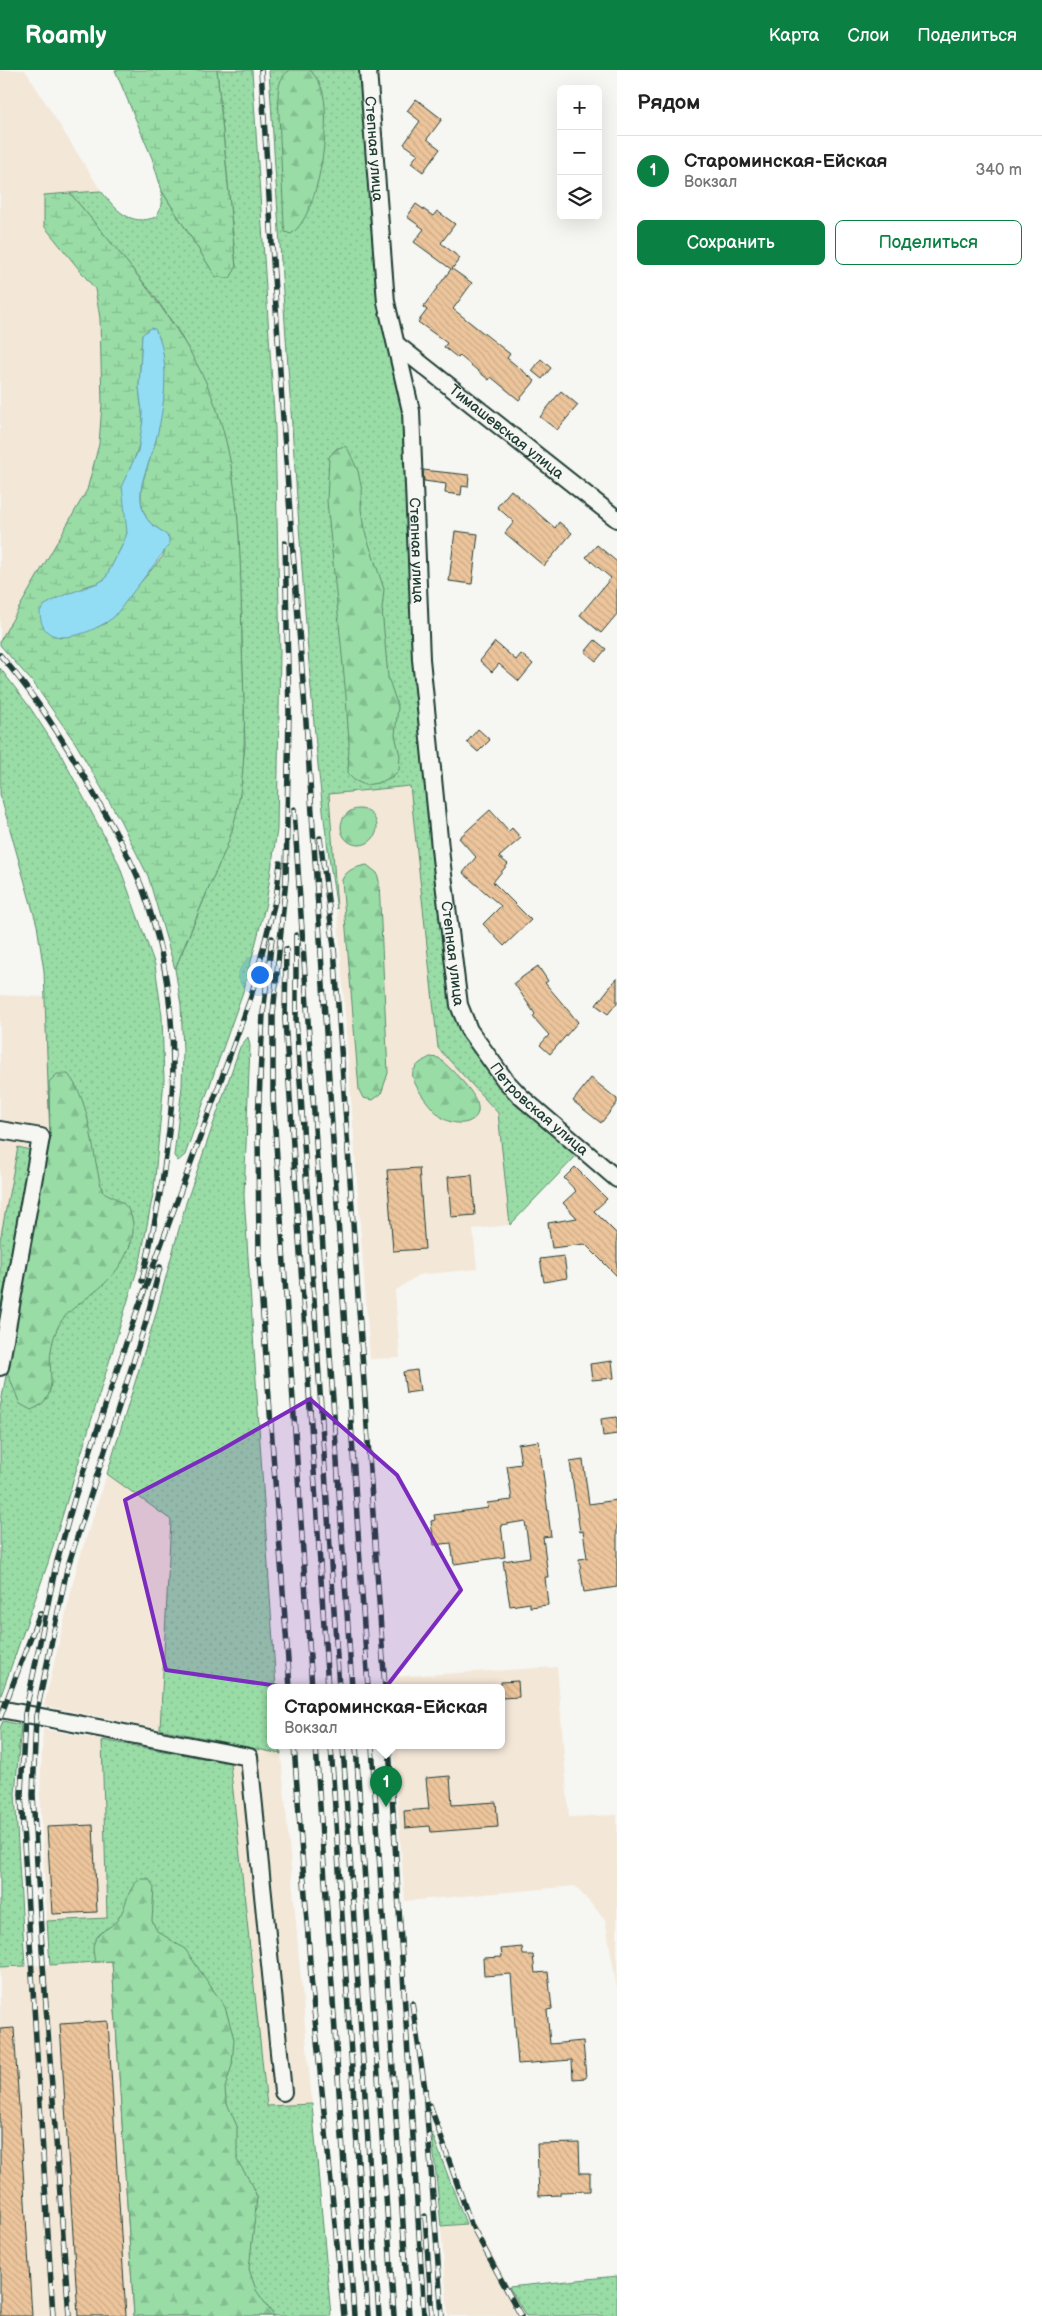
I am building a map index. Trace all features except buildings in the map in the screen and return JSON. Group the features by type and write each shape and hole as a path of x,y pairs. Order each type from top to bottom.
{"street":[{"name":"Степная улица","path":"368,70 386,302 411,419 421,659 441,858 455,986 459,1005 469,1030"},
{"name":"Тимашевская улица","path":"396,344 617,519"},
{"name":"Петровская улица","path":"469,1030 491,1064 520,1096 617,1179"},
{"path":"0,1130 41,1137 0,1368"},
{"path":"0,1709 249,1757 283,2092"}],"highlighted area":[{"path":"310,1399 397,1475 461,1590 376,1700 245,1683 166,1670 125,1500 219,1451"}],"shaded area":[{"path":"0,70 25,70 101,191 44,196 44,226 95,289 100,318 102,404 99,444 87,490 0,641"},
{"path":"411,786 438,1047 498,1113 510,1225 473,1229 477,1269 418,1275 395,1291 400,1358 370,1359 329,794"},
{"path":"0,995 46,997 50,1139 48,1154 19,1147 0,1240"},
{"path":"107,1474 171,1520 160,1729 44,1706 77,1566"},
{"path":"557,1667 569,1817 617,1815 617,1988 605,1919 575,1886 405,1901 393,1749 505,1749 505,1684 389,1684 388,1677"},
{"path":"43,1729 102,1740 107,1918 47,1921 40,1794"},
{"path":"226,1743 281,1754 312,2104 267,2106 230,1763"},
{"path":"112,1961 134,2316 0,2316 0,1967"},
{"path":"475,2223 526,2316 448,2316 441,2226"}],"green space":[{"path":"115,70 217,70 236,268 230,278 216,277 162,191 152,158"},
{"path":"217,70 252,70 275,429 280,652 277,830 266,903 244,989 185,1155 178,1161 174,1156 182,1086 183,1050 181,1005 175,969 230,837 239,794 245,746 239,537 232,472 221,427 205,382 179,332 153,294 70,193 101,191 124,215 139,220 147,220 156,217 162,205 162,191 216,277 236,267"},
{"path":"269,70 361,70 379,303 404,415 414,670 448,983 459,1021 578,1154 510,1225 498,1113 438,1048 410,786 329,794 337,909 320,782 305,611"},
{"path":"290,70 310,70 321,87 325,108 324,147 316,190 301,224 291,234 285,232 284,224 278,94 281,80"},
{"path":"70,193 160,306 191,354 205,380 227,444 233,477 239,544 244,693 244,742 241,790 224,853 175,969 148,876 120,820 76,744 35,685 0,645 0,641 87,490 99,444 102,404 100,318 95,289 44,226 44,195","holes":["142,335 158,335 164,371 164,392 158,430 142,483 141,499 147,519 169,538 163,556 105,624 59,638 83,587 105,579 127,533 133,463 141,439 143,420 139,387"]},
{"path":"344,446 348,449 358,471 362,491 361,509 364,529 384,589 382,609 388,677 398,707 395,735 400,756 399,770 392,777 378,783 365,785 354,780 348,774 349,743 346,696 327,501 329,457 336,449"},
{"path":"0,668 29,706 61,755 118,862 155,965 162,1016 164,1080 154,1189 141,1257 48,1563 0,1698 0,1408 50,1139 44,971 37,925 0,794"},
{"path":"359,809 366,810 372,814 376,820 376,834 372,840 366,844 359,845 352,844 346,840 342,834 341,827 342,820 346,814 352,810"},
{"path":"367,865 377,873 379,881 388,1073 381,1094 373,1100 363,1098 359,1090 342,880 349,871"},
{"path":"248,1037 250,1046 244,1195 276,1684 267,1684 267,1749 280,1749 281,1754 160,1729 171,1520 107,1474 155,1317 186,1203 240,1047"},
{"path":"430,1057 439,1058 461,1079 475,1098 478,1107 477,1115 470,1121 457,1123 444,1119 418,1090 413,1077 414,1069 422,1061"},
{"path":"57,1074 68,1074 76,1086 87,1115 103,1192 126,1206 132,1218 133,1229 128,1250 111,1277 62,1319 56,1331 51,1351 51,1385 49,1392 46,1399 40,1405 31,1410 20,1404 6,1369 50,1139 49,1082"},
{"path":"18,1147 30,1150 0,1311 0,1240"},
{"path":"3,1721 21,1725 15,1793 25,1966 0,1967 0,1728"},
{"path":"102,1740 230,1763 267,2106 312,2104 331,2316 134,2316 112,1961 50,1965 47,1921 107,1918"},
{"path":"140,1879 149,1879 154,1887 152,1921 157,1931 185,1949 225,2007 234,2039 232,2065 225,2088 226,2101 237,2126 237,2160 253,2186 257,2198 249,2269 256,2290 274,2316 134,2316 112,1961 95,1962 93,1948 98,1936 118,1919 124,1909 129,1893"},
{"path":"432,2133 466,2224 441,2226"},
{"path":"617,2276 617,2316 526,2316 509,2287"}],"water":[{"path":"150,328 155,329 160,342 164,357 165,374 160,424 144,476 141,499 147,519 169,538 169,545 114,617 94,629 81,634 58,636 49,633 42,625 40,611 45,605 62,596 105,579 127,533 122,485 138,451 143,420 139,387 142,335"}],"railway":[{"path":"261,70 284,434 307,735 368,1684"},
{"path":"285,543 289,712 286,879 273,1014 273,1098 312,1684"},
{"path":"0,655 27,688 51,723 74,759 114,830 143,890 158,940 168,989 172,1037 172,1085 169,1133 162,1181 142,1281"},
{"path":"294,809 352,1684"},
{"path":"320,838 334,947 385,1684"},
{"path":"276,900 280,863"},
{"path":"53,2316 21,1794 25,1714 56,1565 74,1500 132,1325 251,997 277,893"},
{"path":"296,935 296,1018 339,1684"},
{"path":"272,938 263,1014 258,1121 259,1260 290,1684"},
{"path":"286,949 285,1020 328,1684"},
{"path":"69,2316 43,1965 33,1795 36,1716 67,1569 145,1325 160,1267"},
{"path":"0,1718 40,1613"},
{"path":"294,1749 312,1989 344,2316"},
{"path":"316,1749 354,2316"},
{"path":"331,1749 368,2316"},
{"path":"343,1749 379,2316"},
{"path":"356,1749 394,2316"},
{"path":"372,1749 409,2316"},
{"path":"389,1749 424,2316"},
{"path":"412,2003 425,2089 442,2316"},
{"path":"430,2105 471,2224 521,2316"},
{"path":"425,2216 432,2316"}],"place":[{"name":"Староминская-Ейская","path":"386,1807"}]}
